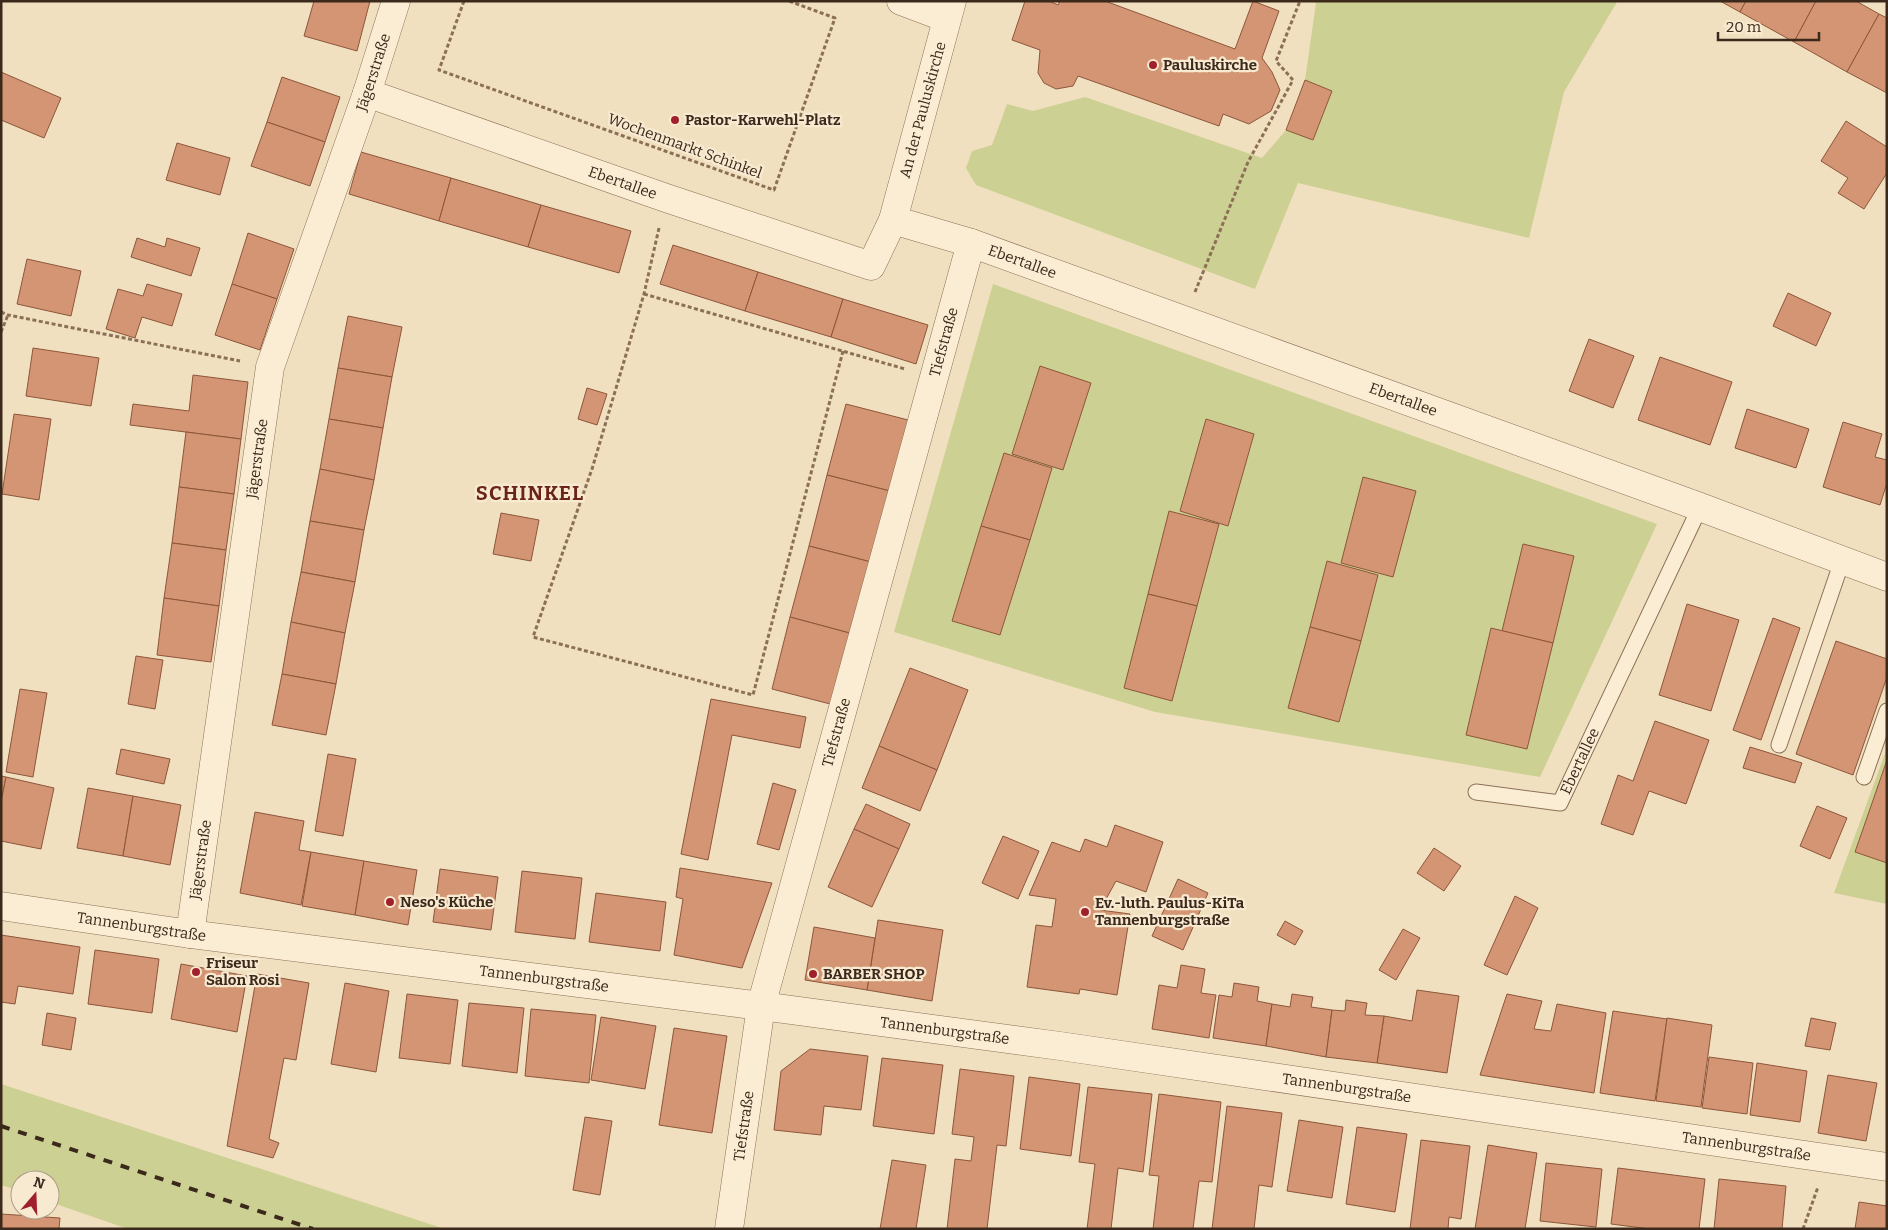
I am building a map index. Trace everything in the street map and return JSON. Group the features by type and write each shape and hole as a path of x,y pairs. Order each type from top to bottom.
{"street":[{"name":"Jägerstraße","path":"190,934 270,367 368,93 396,1"},
{"path":"901,1 949,10"},
{"name":"An der Pauluskirche","path":"893,220 949,10"},
{"name":"Ebertallee","path":"368,93 666,198 871,266 893,220 971,243 1700,507 1887,578"},
{"name":"Tiefstraße","path":"729,1229 761,1006 971,243"},
{"name":"Tannenburgstraße","path":"1,906 190,934 761,1006 1070,1048 1887,1167"}],"lane":[{"name":"Ebertallee","path":"1476,792 1560,803 1700,507"},
{"path":"1779,745 1842,561"},
{"path":"1864,777 1887,711"}],"path":[{"name":"Wochenmarkt Schinkel","path":"464,1 439,70 774,190 835,18 789,1"},
{"path":"1184,320 1248,162 1293,80 1276,61 1300,1"},
{"path":"666,198 644,294 592,469 533,637 753,695 843,351"},
{"path":"644,294 935,378"},
{"path":"1,312 8,315 270,367"},
{"path":"1,332 8,315"},
{"path":"1802,1229 1829,1159"}],"green space":[{"path":"1311,1 1617,2 1564,92 1529,238 1298,183 1255,289 976,185 966,168 972,151 992,145 1007,104 1033,111 1085,97 1262,158 1286,130 1313,140 1332,91 1305,80 1316,3"},
{"path":"993,284 1657,524 1540,777 1155,712 894,632"},
{"path":"1887,748 1887,904 1834,893"},
{"path":"1,1084 445,1229 128,1229 60,1205 60,1170 10,1170 10,1188 1,1185"}],"building":[{"path":"314,1 370,1 357,51 304,36"},
{"name":"Pauluskirche","path":"1025,1 1049,1 1058,5 1060,1 1105,1 1235,49 1253,1 1279,11 1262,58 1272,72 1280,90 1271,111 1249,124 1223,114 1219,126 1078,76 1073,86 1056,89 1044,83 1038,73 1040,50 1012,40"},
{"path":"1720,1 1746,1 1740,12"},
{"path":"1746,1 1816,1 1794,42 1740,12"},
{"path":"1816,1 1856,1 1879,14 1847,72 1794,42"},
{"path":"1879,14 1887,18 1887,93 1847,72"},
{"path":"1,72 61,98 44,138 1,120"},
{"path":"282,77 340,97 325,142 267,122"},
{"path":"1305,80 1332,91 1313,140 1286,130"},
{"path":"1846,121 1887,147 1887,173 1864,209 1838,193 1848,178 1821,161"},
{"path":"267,122 325,142 310,186 251,166"},
{"path":"177,143 230,158 220,195 166,180"},
{"path":"361,152 451,178 439,221 349,194"},
{"path":"451,178 541,205 528,247 439,221"},
{"path":"541,205 631,231 619,273 528,247"},
{"path":"248,233 294,249 277,299 232,284"},
{"path":"137,238 165,247 167,238 200,248 191,276 131,257"},
{"path":"673,245 758,272 745,311 660,284"},
{"path":"27,259 81,271 71,316 17,304"},
{"path":"758,272 843,299 831,337 745,311"},
{"path":"147,284 182,294 172,326 142,317 135,338 106,329 118,289 143,296"},
{"path":"232,284 277,299 260,350 215,335"},
{"path":"1788,293 1831,313 1816,346 1773,326"},
{"path":"843,299 928,325 916,364 831,337"},
{"path":"348,316 402,327 392,377 338,368"},
{"path":"1589,339 1634,356 1613,408 1569,391"},
{"path":"33,348 99,358 91,406 26,396"},
{"path":"1660,357 1732,382 1710,445 1638,420"},
{"path":"1040,366 1091,383 1063,470 1012,454"},
{"path":"338,368 392,377 383,428 329,419"},
{"path":"193,375 248,382 241,439 130,425 133,404 189,411"},
{"path":"587,388 607,394 597,425 578,419"},
{"path":"846,404 912,421 894,492 827,475"},
{"path":"1747,409 1809,429 1796,468 1735,448"},
{"path":"14,414 51,419 39,500 2,494"},
{"path":"329,419 383,428 374,480 320,469"},
{"path":"1206,419 1254,434 1228,526 1180,511"},
{"path":"1843,422 1882,434 1875,457 1887,460 1887,483 1880,505 1823,487"},
{"path":"186,432 241,439 234,494 179,487"},
{"path":"1004,453 1052,468 1030,540 981,526"},
{"path":"320,469 374,480 364,530 310,521"},
{"path":"827,475 894,492 875,563 809,546"},
{"path":"1363,477 1416,491 1393,577 1341,563"},
{"path":"179,487 234,494 226,550 172,543"},
{"path":"1169,511 1219,524 1197,606 1148,594"},
{"path":"501,513 539,520 531,561 493,554"},
{"path":"310,521 364,530 355,582 301,572"},
{"path":"981,526 1030,540 1000,635 952,621"},
{"path":"172,543 226,550 219,606 164,598"},
{"path":"1523,544 1574,556 1553,643 1502,631"},
{"path":"809,546 875,563 857,635 790,617"},
{"path":"1327,561 1378,575 1361,641 1310,627"},
{"path":"301,572 355,582 345,633 291,622"},
{"path":"1148,594 1197,606 1172,701 1124,688"},
{"path":"164,598 219,606 211,662 157,655"},
{"path":"1687,604 1739,620 1711,711 1659,695"},
{"path":"790,617 857,635 838,706 772,689"},
{"path":"1773,618 1800,628 1761,740 1733,730"},
{"path":"291,622 345,633 336,684 282,674"},
{"path":"1310,627 1361,641 1339,722 1288,708"},
{"path":"1491,628 1553,643 1527,749 1466,735"},
{"path":"1836,641 1887,659 1887,677 1853,775 1796,754"},
{"path":"136,656 163,660 155,709 128,704"},
{"path":"910,668 968,690 937,770 879,746"},
{"path":"282,674 336,684 326,735 272,725"},
{"path":"20,689 47,693 33,777 6,772"},
{"path":"711,699 806,717 800,748 732,735 708,860 681,854"},
{"path":"1655,721 1709,740 1686,804 1649,791 1633,835 1601,824 1618,775 1633,781"},
{"path":"879,746 937,770 920,811 862,788"},
{"path":"1750,747 1802,763 1795,783 1743,768"},
{"path":"121,749 170,759 164,784 116,774"},
{"path":"328,754 356,759 343,836 315,831"},
{"path":"1887,760 1887,863 1855,852"},
{"path":"1,776 6,777 1,802"},
{"path":"6,777 54,788 41,849 1,841 1,802"},
{"path":"773,783 796,790 779,850 757,844"},
{"path":"88,788 133,796 123,856 77,848"},
{"path":"133,796 181,805 170,865 123,856"},
{"path":"866,804 910,824 899,849 854,829"},
{"path":"1817,806 1847,818 1830,859 1800,846"},
{"path":"255,812 304,821 299,850 311,852 301,905 240,893"},
{"name":"Ev.-luth. Paulus-KiTa Tannenburgstraße","path":"1115,825 1163,842 1146,892 1116,881 1100,910 1130,914 1117,995 1080,989 1079,994 1027,987 1036,925 1052,927 1056,899 1029,895 1052,842 1080,852 1085,839 1107,847"},
{"path":"854,829 899,849 872,907 828,887"},
{"path":"1003,836 1039,851 1018,899 982,883"},
{"path":"1434,848 1461,866 1444,891 1417,873"},
{"path":"311,852 364,861 355,915 302,906"},
{"path":"364,861 417,870 408,925 355,915"},
{"path":"680,868 772,883 742,968 674,955 683,899 676,897"},
{"path":"440,869 498,877 491,930 433,922"},
{"path":"522,871 582,878 575,939 515,932"},
{"path":"1178,879 1208,893 1183,950 1152,936"},
{"path":"596,893 666,902 660,951 589,942"},
{"path":"1515,896 1538,908 1507,975 1484,965"},
{"path":"878,920 943,930 932,1001 867,990"},
{"path":"1285,921 1303,931 1295,945 1277,935"},
{"path":"814,927 875,938 867,990 805,980"},
{"path":"1403,929 1420,938 1396,980 1379,970"},
{"path":"1,935 80,947 73,994 18,986 15,1004 1,1002"},
{"path":"95,950 159,959 152,1013 88,1004"},
{"path":"181,964 247,976 237,1032 171,1019"},
{"path":"1181,965 1205,969 1201,993 1216,995 1209,1038 1152,1029 1159,985 1177,988"},
{"path":"257,974 309,983 296,1060 284,1058 269,1139 279,1143 273,1158 227,1146"},
{"path":"345,983 389,991 376,1072 331,1064"},
{"path":"1234,983 1259,987 1257,1001 1272,1004 1266,1046 1213,1038 1219,995 1232,997"},
{"path":"1417,990 1459,996 1447,1073 1377,1063 1384,1016 1412,1021"},
{"path":"407,994 458,1000 450,1064 399,1058"},
{"path":"1292,994 1313,997 1311,1007 1332,1010 1326,1057 1266,1046 1272,1004 1290,1007"},
{"path":"1507,994 1542,1001 1534,1029 1551,1031 1557,1004 1606,1013 1594,1093 1480,1075"},
{"path":"1346,1000 1367,1003 1365,1015 1384,1016 1377,1063 1326,1057 1332,1010 1345,1011"},
{"path":"469,1003 524,1008 517,1073 462,1066"},
{"path":"531,1009 596,1015 589,1083 525,1076"},
{"path":"1613,1011 1667,1019 1655,1101 1600,1093"},
{"path":"47,1013 76,1018 71,1050 42,1045"},
{"path":"601,1017 656,1026 645,1089 591,1080"},
{"path":"1667,1018 1712,1025 1701,1107 1656,1101"},
{"path":"1811,1018 1836,1023 1830,1050 1805,1046"},
{"path":"674,1028 727,1036 712,1133 659,1125"},
{"path":"810,1049 868,1056 861,1110 824,1106 821,1135 774,1130 781,1071"},
{"path":"1709,1057 1753,1063 1747,1114 1702,1108"},
{"path":"882,1058 943,1065 934,1134 873,1126"},
{"path":"1757,1063 1807,1071 1800,1122 1750,1115"},
{"path":"960,1069 1014,1076 1006,1146 997,1145 987,1229 947,1229 955,1159 971,1161 974,1137 952,1134"},
{"path":"1828,1075 1877,1083 1866,1141 1818,1133"},
{"path":"1029,1077 1080,1084 1071,1156 1020,1149"},
{"path":"1088,1087 1152,1094 1143,1172 1118,1168 1111,1229 1087,1229 1095,1164 1079,1162"},
{"path":"1159,1094 1221,1102 1212,1182 1199,1181 1193,1229 1153,1229 1159,1176 1149,1175"},
{"path":"1227,1106 1282,1113 1272,1187 1259,1185 1254,1229 1212,1229"},
{"path":"585,1117 612,1121 600,1195 573,1190"},
{"path":"1299,1120 1343,1127 1332,1198 1287,1191"},
{"path":"1357,1127 1407,1134 1395,1212 1346,1204"},
{"path":"1421,1140 1470,1146 1461,1219 1449,1217 1448,1229 1410,1229"},
{"path":"1488,1145 1537,1153 1525,1229 1475,1229"},
{"path":"892,1160 926,1165 916,1229 880,1229"},
{"path":"1546,1163 1602,1169 1596,1227 1540,1221"},
{"path":"1618,1168 1705,1179 1699,1229 1650,1229 1611,1224"},
{"path":"1719,1179 1786,1186 1782,1229 1714,1229"},
{"path":"1859,1202 1887,1206 1887,1229 1855,1229"},
{"path":"1,1214 10,1215 10,1220 60,1220 59,1229 1,1229"}],"railway":[{"path":"1,1126 313,1229"}],"place":[{"name":"Pauluskirche","path":"1153,65"},
{"name":"Pastor-Karwehl-Platz","path":"675,120"},
{"name":"Neso's Küche","path":"390,902"},
{"name":"Ev.-luth. Paulus-KiTa Tannenburgstraße","path":"1085,912"},
{"name":"Friseur Salon Rosi","path":"196,972"},
{"name":"BARBER SHOP","path":"813,974"}],"district":[{"name":"SCHINKEL","path":"530,493"}]}
